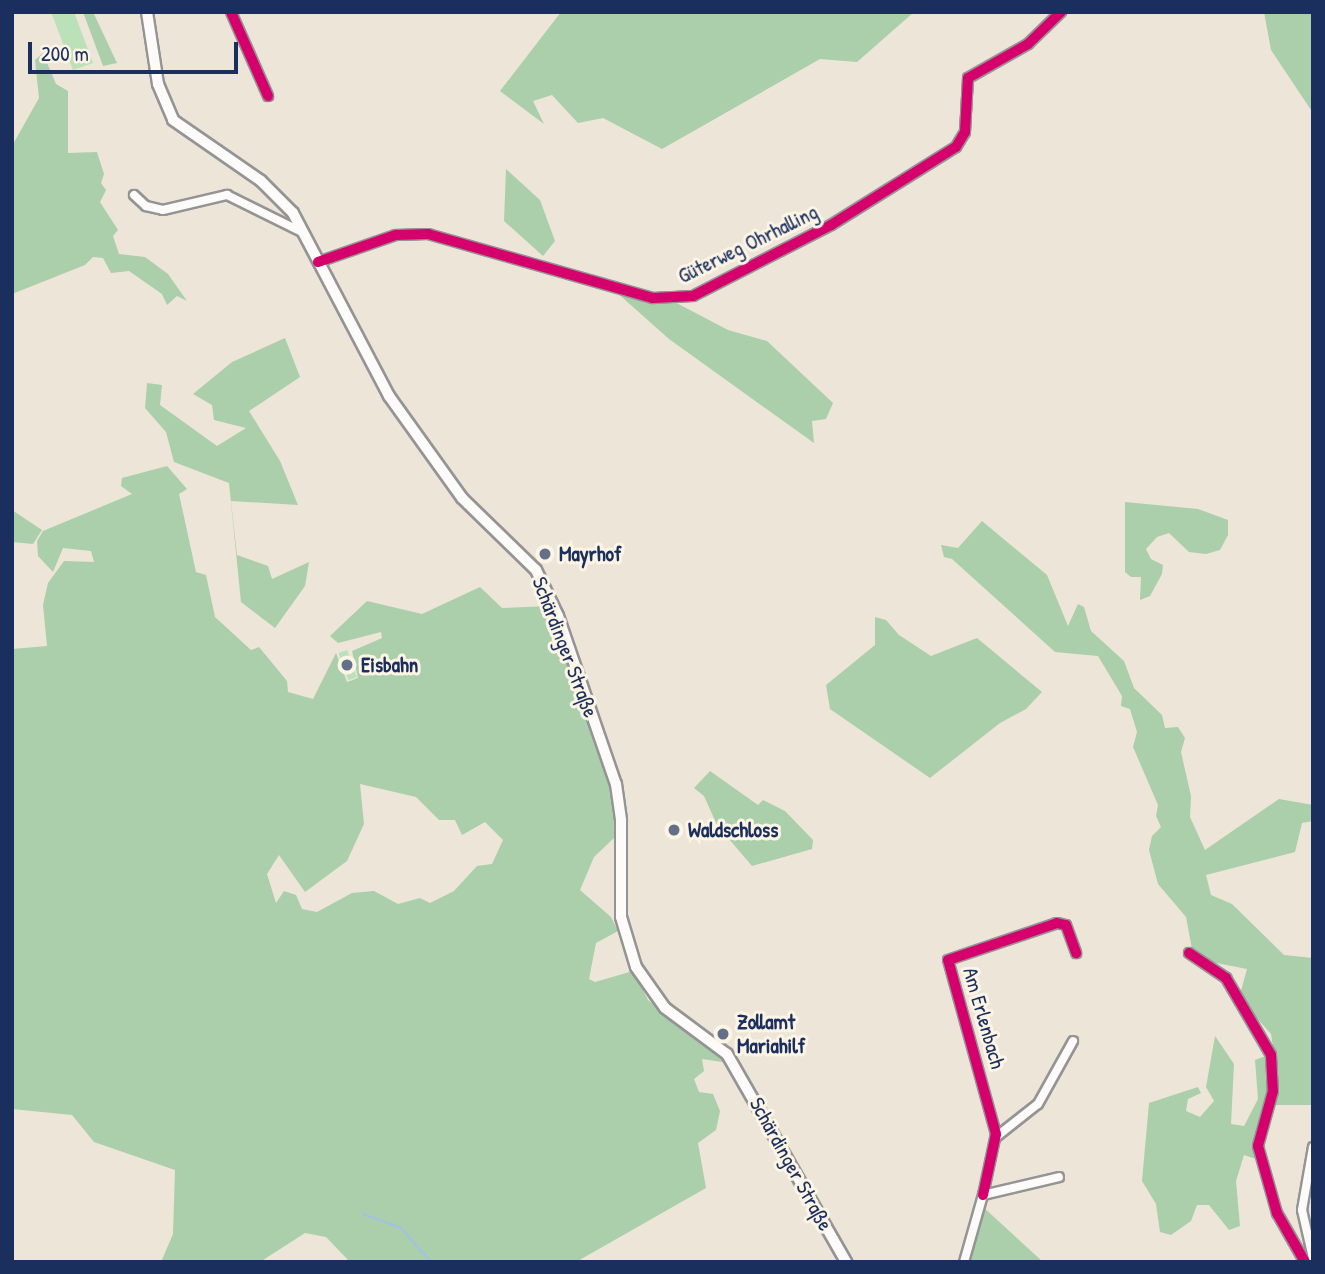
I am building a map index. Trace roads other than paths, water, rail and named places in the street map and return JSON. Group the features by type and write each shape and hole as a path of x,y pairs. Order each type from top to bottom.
{"main road":[{"name":"Schärdinger Straße","path":"147,12 160,91 173,120 271,190 306,232 318,262 373,371 406,421 462,498 529,562 547,591 620,800 622,930 636,967 657,1000 716,1043 737,1067 846,1262"}],"street":[{"path":"230,12 268,96"},
{"name":"Güterweg Ohrhalling","path":"318,262 396,235 428,234 653,298 693,296 831,225 956,147 965,132 968,78 1028,44 1061,12"},
{"path":"134,194 146,206 163,210 228,195 306,232"},
{"name":"Am Erlenbach","path":"983,1195 996,1137 948,960 1057,923 1066,925 1076,954"},
{"path":"1189,953 1226,978 1271,1055 1273,1091 1258,1146 1277,1213 1305,1262"},
{"path":"996,1137 1038,1104 1073,1041"},
{"path":"1313,1147 1302,1210 1313,1258"},
{"path":"964,1262 983,1195 1059,1177"}],"waterway":[{"path":"363,1214 401,1228 431,1262"}],"place":[{"name":"Mayrhof","path":"545,554"},
{"name":"Eisbahn","path":"347,665"},
{"name":"Waldschloss","path":"674,830"},
{"name":"Zollamt Mariahilf","path":"723,1034"}]}
